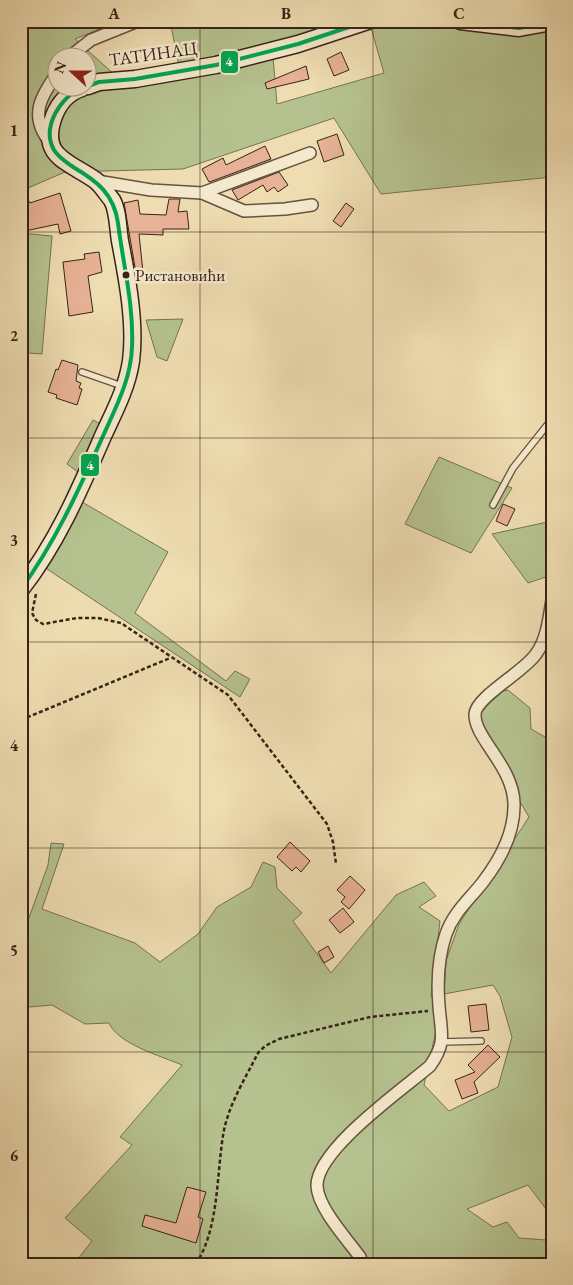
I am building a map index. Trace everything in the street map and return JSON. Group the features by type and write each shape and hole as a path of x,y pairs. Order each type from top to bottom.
{"street":[{"path":"81,48 92,40 138,21"},
{"name":"ТАТИНАЦ","path":"98,82 135,79 216,65 298,44 368,21"},
{"path":"460,21 519,28 552,22"},
{"path":"48,86 37,115 41,130 52,149 62,160 97,181 151,190 202,193 244,211 285,210 312,205"},
{"path":"49,141 52,122 57,109 65,98"},
{"path":"202,193 310,153"},
{"path":"21,589 40,566 69,511 125,387 131,361 132,336 125,268 113,202 97,181"},
{"path":"362,1264 360,1257 321,1202 317,1186 320,1174 333,1151 352,1131 430,1066 439,1054 443,1031 439,1007 439,967 446,934 457,912 498,861 505,848 512,822 514,804 512,784 505,768 478,726 475,714 480,701 504,684 536,655 545,635 552,600"}],"lane":[{"path":"82,372 125,387"},
{"path":"493,505 513,468 552,419"},
{"path":"442,1042 481,1041"}],"path":[{"path":"40,566 39,586 32,613 36,620 43,624 77,618 98,618 121,623 139,633 170,658 228,695 327,824 333,842 336,864"},
{"path":"21,720 170,658"},
{"path":"196,1264 207,1242 212,1220 218,1166 229,1110 258,1053 265,1046 288,1037 370,1017 425,1013 439,1007"}],"green space":[{"path":"21,21 119,21 75,39 85,48 48,48 48,98 98,98 98,60 116,76 179,66 170,21 552,21 552,177 381,194 334,118 183,169 65,172 21,191","holes":["371,28 384,73 277,104 273,57"]},
{"path":"21,233 52,236 42,354 27,353 21,344 23,287 21,286"},
{"path":"183,319 167,361 157,357 146,320"},
{"path":"93,420 104,426 82,475 67,464"},
{"path":"439,457 512,488 471,553 405,524"},
{"path":"70,495 168,552 135,613 226,681 235,671 250,679 240,697 47,569 36,552"},
{"path":"552,521 552,600 546,577 528,583 492,534"},
{"path":"508,690 530,708 531,729 552,741 552,1217 528,1185 467,1209 493,1227 507,1222 519,1238 546,1240 552,1226 552,1264 74,1264 92,1241 65,1218 132,1145 120,1137 182,1065 131,1043 121,1037 109,1023 85,1024 52,1005 29,1007 21,1001 21,940 48,865 51,843 64,844 42,909 135,943 160,962 198,934 217,907 251,887 263,862 275,867 277,888 302,913 293,921 331,973 396,895 424,882 436,896 419,907 440,921 431,996 444,994 446,961 459,924 529,817 471,718 482,695","holes":["493,985 500,996 512,1037 498,1087 449,1111 424,1085 444,994"]}],"building":[{"path":"341,52 349,70 334,76 327,59"},
{"path":"306,66 309,79 267,89 265,83"},
{"path":"337,134 344,155 324,162 317,141"},
{"path":"265,146 271,159 215,180 209,182 202,169 223,158 226,165"},
{"path":"279,172 288,185 278,192 274,187 267,192 263,185 238,200 232,190"},
{"path":"21,187 30,203 60,193 71,231 60,234 58,224 25,231 21,212"},
{"path":"169,199 180,199 178,212 187,211 189,229 163,229 163,235 139,234 143,272 136,273 124,203 138,200 140,214 166,215"},
{"path":"346,203 354,209 341,227 333,221"},
{"path":"99,252 102,272 88,276 93,312 69,316 63,262 85,259 84,254"},
{"path":"62,360 78,365 76,381 81,383 79,388 82,389 77,405 56,398 57,395 48,392 56,369 58,370"},
{"path":"503,504 515,509 507,526 496,521"},
{"path":"290,842 310,861 301,872 296,867 292,871 277,857"},
{"path":"350,876 365,890 349,909 341,902 345,897 337,890"},
{"path":"343,908 354,922 340,933 329,920"},
{"path":"328,946 334,957 324,963 318,952"},
{"path":"486,1004 489,1030 471,1032 468,1006"},
{"path":"488,1045 500,1057 474,1082 478,1093 462,1099 455,1080 475,1072 468,1065"},
{"path":"187,1187 206,1192 198,1217 203,1219 196,1243 142,1226 145,1215 176,1223"}],"transit line":[{"name":"4","path":"98,82 135,79 216,65 298,44 367,21"},
{"name":"4","path":"462,21 519,28 552,22"},
{"name":"4","path":"21,589 34,571 76,495 118,404 126,382 131,359 130,300 118,223 113,204 97,183 58,155 51,141 50,132 55,113 67,98"}],"place":[{"name":"Ристановићи","path":"126,275"}]}
